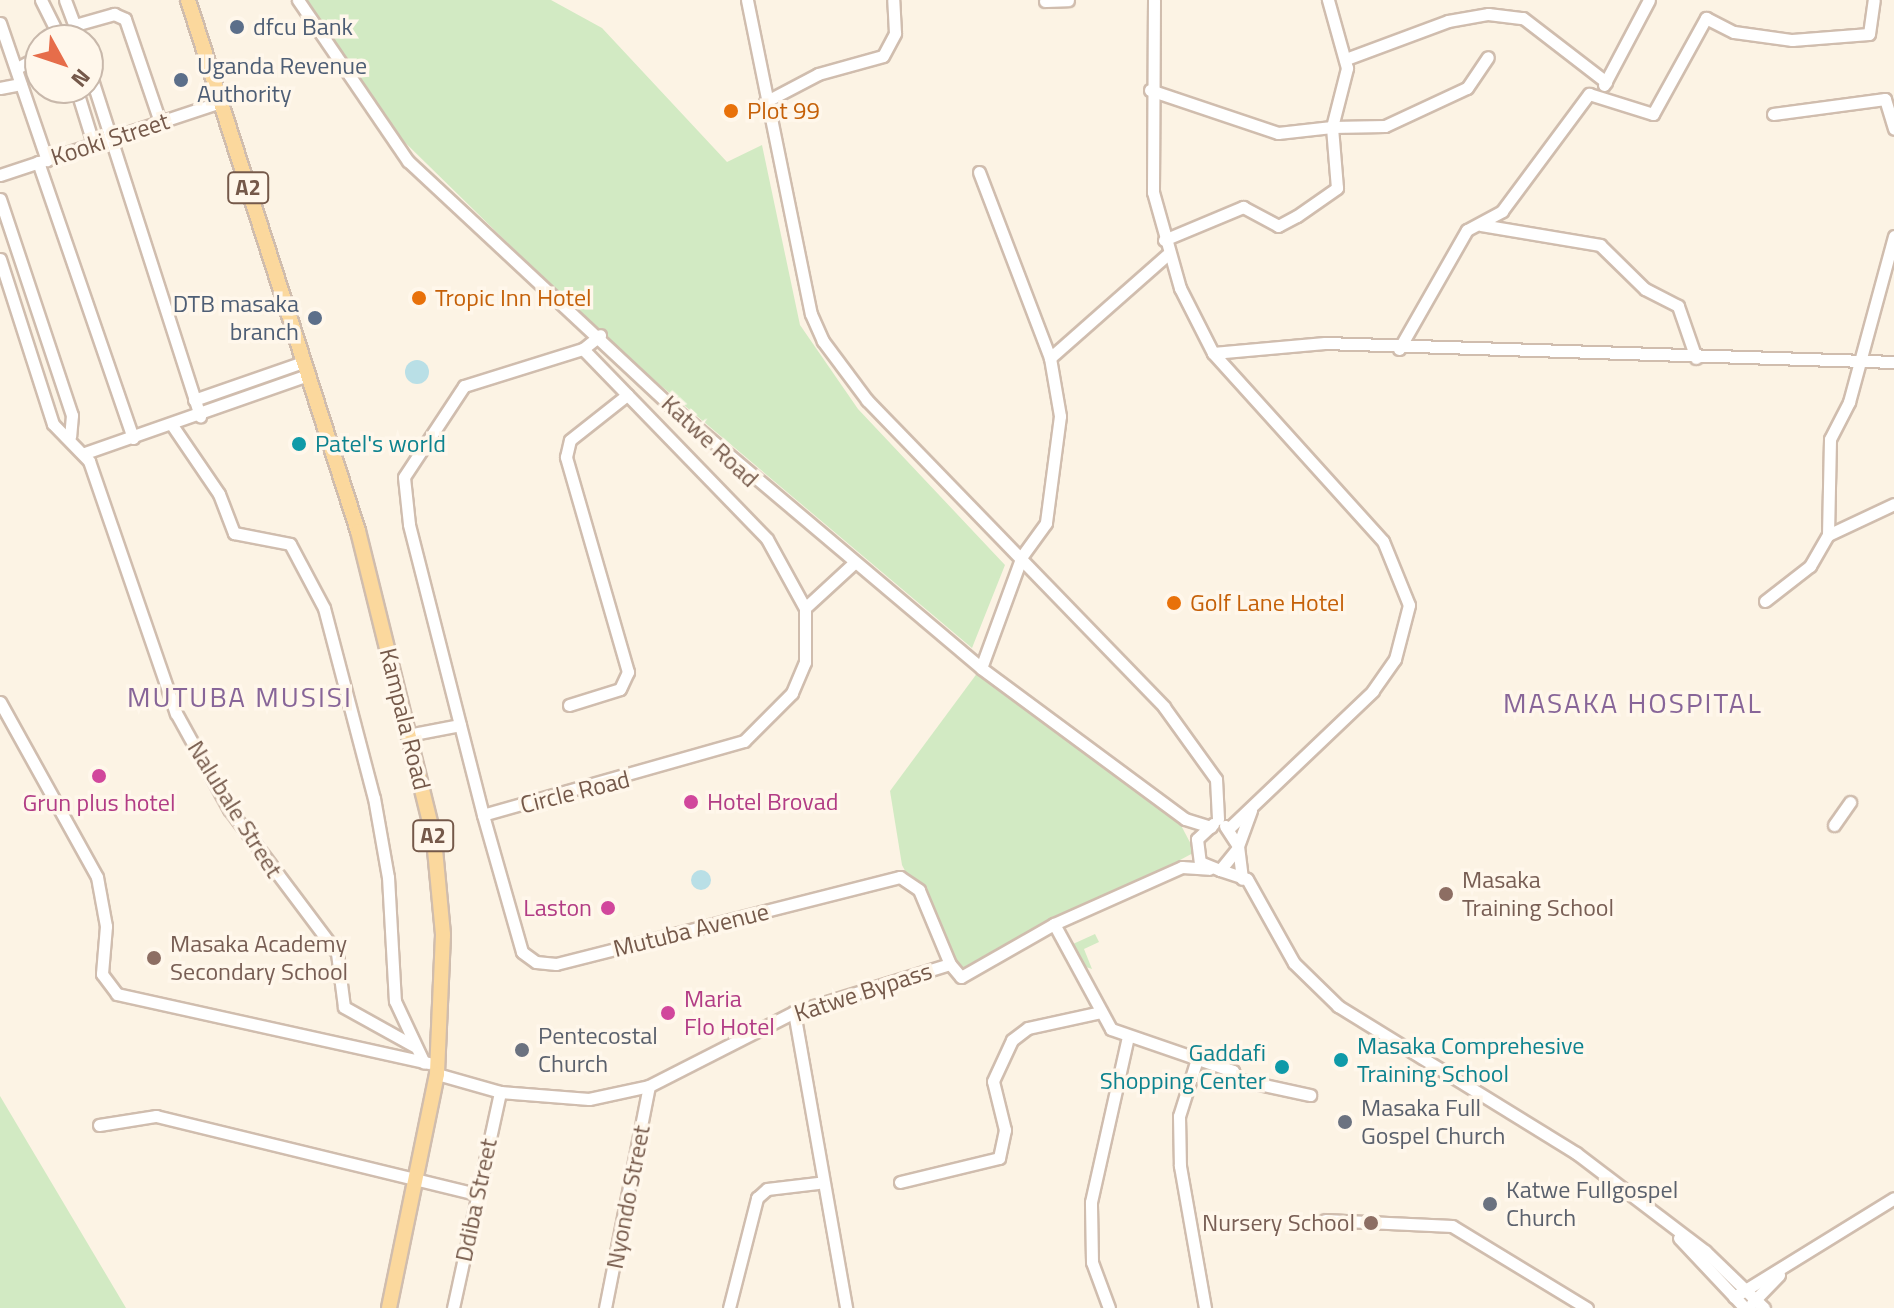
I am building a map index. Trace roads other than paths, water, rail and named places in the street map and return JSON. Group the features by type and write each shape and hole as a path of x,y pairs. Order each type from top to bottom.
{"main road":[{"name":"A2","path":"188,0 306,368"},
{"name":"Kampala Road","path":"306,368 358,531 408,735 439,883 433,1066 418,1177 389,1308"}],"street":[{"path":"41,0 54,24"},
{"path":"49,11 82,0"},
{"name":"Katwe Road","path":"298,0 408,161 600,335 766,492 981,668 1185,819 1214,823"},
{"path":"747,0 765,102 823,341 867,400 1022,556 1191,741 1222,793 1214,823 1228,829 1238,847 1242,879 1308,981 1338,1006 1576,1153 1745,1288 1753,1306"},
{"path":"765,102 826,71 883,56 895,33 893,0"},
{"path":"1045,1 1068,0"},
{"path":"1154,0 1150,90 1153,192 1167,255 1213,353 1383,541 1409,605 1395,659 1373,691 1228,829"},
{"path":"1164,240 1243,207 1278,226 1337,188 1334,121 1346,59 1328,0"},
{"path":"1399,349 1460,240 1477,224 1502,211 1564,123 1589,94 1602,87 1649,0"},
{"path":"1346,59 1448,21 1488,14 1523,18 1602,87 1653,114 1706,18 1734,32 1792,40 1869,34 1874,0"},
{"path":"67,3 75,24"},
{"path":"79,24 114,14 125,19 160,122"},
{"path":"0,23 17,68 42,161 133,438"},
{"path":"1150,90 1278,133 1334,121 1346,128 1385,126 1467,88 1488,57"},
{"path":"17,68 24,64"},
{"path":"0,88 21,84"},
{"path":"1773,114 1885,99 1894,129"},
{"name":"Kooki Street","path":"0,175 221,102"},
{"path":"81,104 93,143"},
{"path":"99,104 200,416"},
{"path":"979,172 1050,358 1060,416 1053,489 1046,523 1022,556 981,668"},
{"path":"0,199 72,415 70,436"},
{"path":"1477,224 1600,245 1645,289 1678,306 1696,358"},
{"path":"1765,601 1810,566 1828,535 1830,439 1859,362 1894,236"},
{"path":"1050,358 1167,255"},
{"name":"Nalubale Street","path":"0,259 53,424 70,436 85,453 164,688 229,809 331,943 344,1007 416,1047"},
{"path":"483,815 404,477 464,386 583,349 600,335"},
{"path":"1213,353 1325,343 1399,349 1894,362"},
{"name":"Circle Road","path":"483,815 744,741 792,693 805,662 805,608 767,539 583,349"},
{"path":"194,400 306,368"},
{"path":"85,453 200,416 306,368"},
{"path":"569,705 620,689 628,672 566,457 570,440 627,395"},
{"path":"172,425 219,494 234,533 290,544 324,608 374,798 388,877 395,1001 416,1047 433,1066"},
{"path":"1828,535 1894,504"},
{"path":"805,608 854,563"},
{"name":"Katwe Bypass","path":"0,702 97,877 106,926 102,974 117,994 433,1066 500,1092 589,1099 649,1086 794,1012 950,964 961,977 1054,924 1182,867 1214,869"},
{"path":"408,735 460,725"},
{"path":"1834,825 1850,802"},
{"path":"1214,869 1238,847 1251,809"},
{"name":"Mutuba Avenue","path":"483,815 522,952 536,962 556,964 900,877 919,890 950,964"},
{"path":"1185,819 1195,850 1214,869 1242,879"},
{"name":"Katwe Bypass","path":"1182,867 1214,823"},
{"path":"1054,924 1097,1013 1128,1036 1197,1059 1240,1080 1310,1095"},
{"path":"794,1012 818,1183 846,1308"},
{"path":"900,1182 999,1158 1005,1130 993,1081 1012,1040 1028,1028 1097,1013"},
{"path":"1109,1308 1092,1262 1091,1202 1128,1036"},
{"path":"1197,1059 1179,1116 1180,1166 1205,1308"},
{"name":"Nyondo Street","path":"605,1308 649,1086"},
{"name":"Ddiba Street","path":"453,1308 500,1092"},
{"path":"99,1125 156,1116 213,1136 418,1177 477,1194"},
{"path":"729,1308 757,1198 767,1189 818,1183"},
{"path":"1734,1297 1745,1288 1782,1271 1894,1198"},
{"path":"1325,1220 1452,1226 1587,1308"},
{"path":"1674,1231 1734,1297 1753,1306"},
{"path":"1753,1306 1782,1271"}],"water":[{"path":"417,360 428,367 429,372 422,383 417,384 406,377 405,372 412,361"},
{"path":"701,870 708,873 711,880 708,887 701,890 694,887 691,880 694,873"}],"place":[{"name":"dfcu Bank","path":"237,27"},
{"name":"Uganda Revenue Authority","path":"181,80"},
{"name":"Plot 99","path":"731,111"},
{"name":"Tropic Inn Hotel","path":"419,298"},
{"name":"DTB masaka branch","path":"315,318"},
{"name":"Patel's world","path":"299,444"},
{"name":"Golf Lane Hotel","path":"1174,603"},
{"name":"Grun plus hotel","path":"99,776"},
{"name":"Hotel Brovad","path":"691,802"},
{"name":"Masaka Training School","path":"1446,894"},
{"name":"Laston","path":"608,908"},
{"name":"Masaka Academy Secondary School","path":"154,958"},
{"name":"Maria Flo Hotel","path":"668,1013"},
{"name":"Pentecostal Church","path":"522,1050"},
{"name":"Masaka Comprehesive Training School","path":"1341,1060"},
{"name":"Gaddafi Shopping Center","path":"1282,1067"},
{"name":"Masaka Full Gospel Church","path":"1345,1122"},
{"name":"Katwe Fullgospel Church","path":"1490,1204"},
{"name":"Nursery School","path":"1371,1223"}],"district":[{"name":"MUTUBA MUSISI","path":"240,697"},
{"name":"MASAKA HOSPITAL","path":"1633,703"}]}
